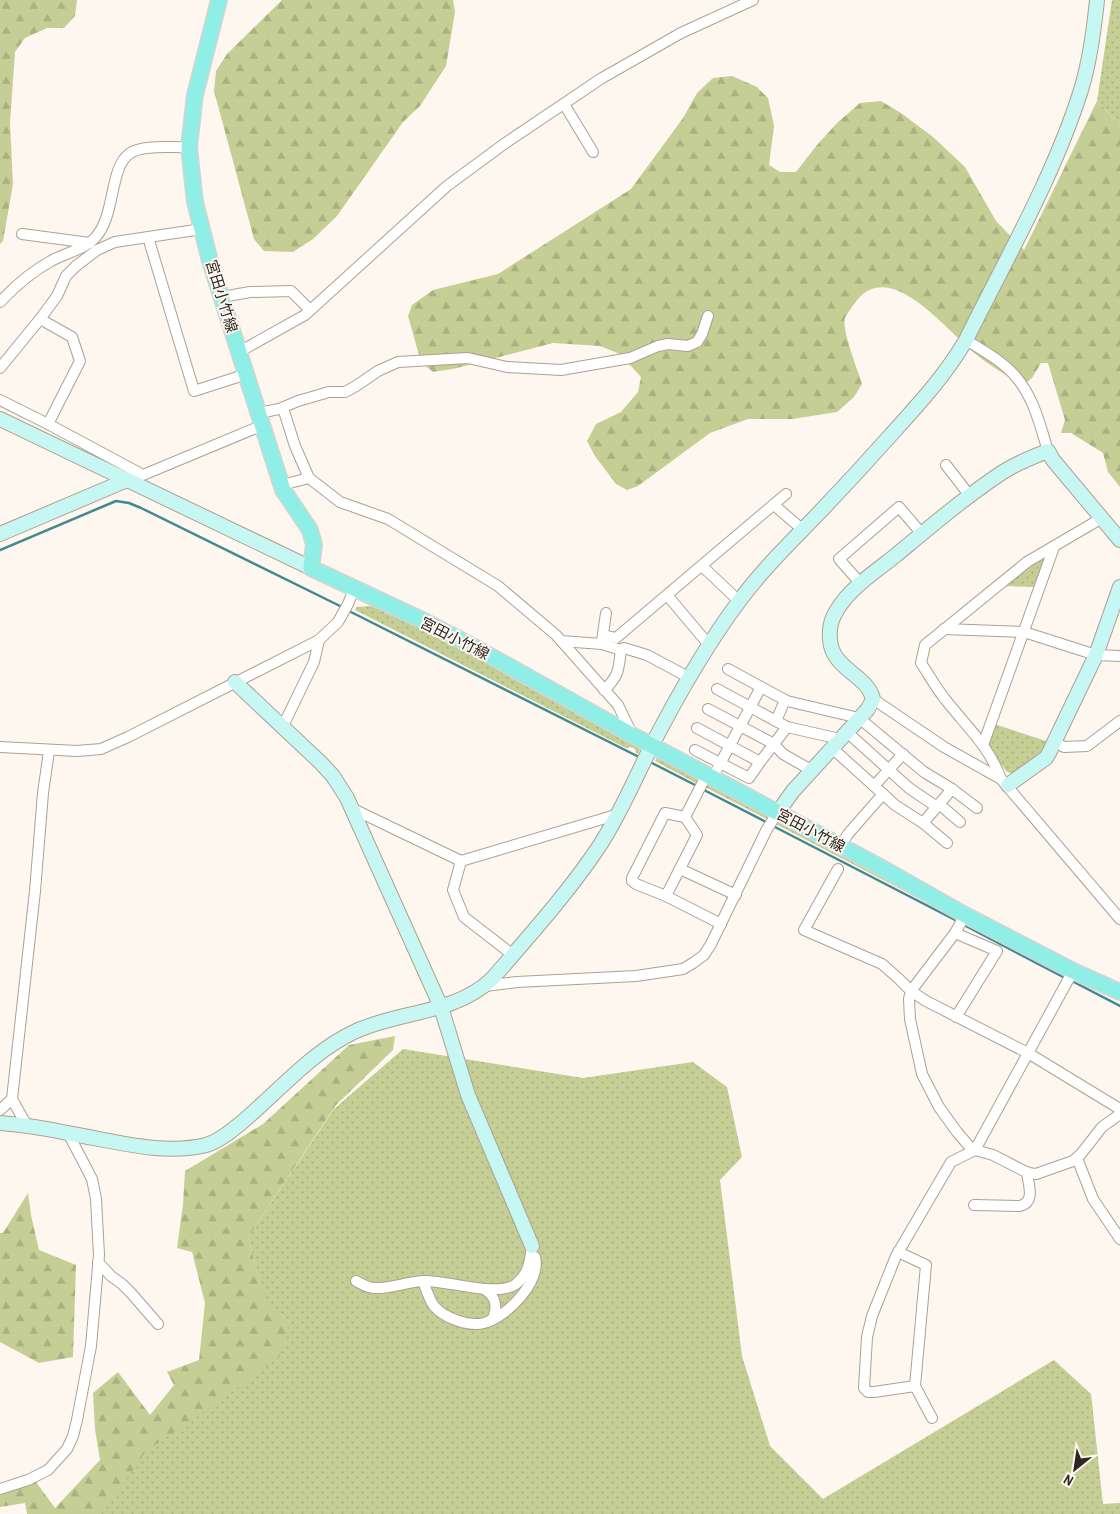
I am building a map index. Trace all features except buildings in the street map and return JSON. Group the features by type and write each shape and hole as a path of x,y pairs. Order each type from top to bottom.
{"main road":[{"name":"宮田小竹線","path":"219,0 195,95 189,147 194,202 283,490 310,530 314,545 311,568 424,621 476,648 652,745 705,782 772,821 840,846 960,924 1069,977 1120,992"}],"street":[{"path":"239,352 304,315 447,186 504,144 602,78 681,33 753,0"},
{"path":"0,1123 68,1133 116,1143 165,1149 207,1144 224,1137 310,1062 330,1046 355,1031 384,1020 441,1007 466,998 485,986 572,883 601,844 619,814 652,745 690,678 709,645 739,601 757,578 843,488 928,394 954,361 1043,186 1067,130 1082,88 1092,43 1097,0"},
{"path":"564,104 593,152"},
{"path":"0,302 11,289 30,274 94,239 106,221 119,166 130,153 146,148 189,147"},
{"path":"0,368 57,296 66,276 103,246 148,236 202,228"},
{"path":"22,234 90,242 103,246"},
{"path":"148,236 194,391 246,374"},
{"path":"222,297 250,292 291,291 310,310"},
{"path":"0,400 142,475 298,401 329,392 345,392 398,362 468,358 507,367 562,370 630,358 658,346 668,344 688,346 697,342 708,316"},
{"path":"40,319 72,337 80,361 48,424"},
{"path":"966,340 997,360 1016,376 1034,406 1053,460 1120,540"},
{"path":"283,408 295,446 309,478 340,502 388,518 498,586 562,641 618,705 632,735"},
{"path":"0,419 311,568"},
{"path":"485,986 517,982 636,976 683,969 694,964 704,955 722,924 772,821 811,770 868,709 873,699 868,688 838,660 831,650 832,621 836,610 861,584 970,496 1004,471 1048,450"},
{"path":"946,465 970,496"},
{"path":"282,485 309,478"},
{"path":"0,534 127,480"},
{"path":"562,641 616,638 786,494"},
{"path":"774,504 803,530"},
{"path":"861,584 839,558 899,507 922,534"},
{"path":"1102,518 1027,562 925,645 921,663 944,698 965,721 995,762 1004,782 1120,918"},
{"path":"983,745 1054,547"},
{"path":"702,566 739,601"},
{"path":"1004,782 1046,758 1096,655 1120,587"},
{"path":"0,747 77,751 101,748 128,737 319,640 338,622 354,589"},
{"path":"667,594 709,645"},
{"path":"602,640 606,613"},
{"path":"944,629 1024,632 1096,655 1120,656"},
{"path":"283,726 314,662 319,640"},
{"path":"602,640 621,650 624,648 647,655 690,678"},
{"path":"604,690 617,676 621,650"},
{"path":"728,669 784,700 859,718 924,772 952,789 977,808"},
{"path":"235,682 283,726 333,776 341,787 441,1007 468,1095 532,1246 536,1260 532,1280 526,1291 499,1316 483,1324 471,1324 449,1317 439,1311 433,1305 423,1281"},
{"path":"685,817 705,782 730,746 761,687"},
{"path":"716,689 787,727 840,739 889,770 909,788 938,805 960,822"},
{"path":"873,699 944,747 1004,782"},
{"path":"776,721 784,700"},
{"path":"708,709 774,744 783,754 811,770"},
{"path":"1055,742 1064,747 1088,746 1120,721"},
{"path":"695,750 749,778 787,727"},
{"path":"697,728 760,762"},
{"path":"840,739 874,786 895,805 923,823 947,843"},
{"path":"27,1126 12,1099 49,751"},
{"path":"874,786 903,754"},
{"path":"923,823 952,789"},
{"path":"840,846 883,794"},
{"path":"351,808 461,861 619,814"},
{"path":"666,896 697,835 685,817 664,813 632,881 722,924"},
{"path":"461,861 453,890 464,916 513,955"},
{"path":"680,869 736,895"},
{"path":"838,869 804,930 882,964 911,991 926,1001 1028,1054 1120,1109"},
{"path":"956,1017 997,951 960,924 911,991 909,999 910,1019 922,1074 939,1107 957,1132 975,1150 993,1155 1027,1172 1036,1174 1074,1161 1102,1127 1120,1114"},
{"path":"915,1386 874,1392 868,1392 864,1388 867,1337 872,1316 898,1252 951,1162 975,1150 1069,977"},
{"path":"0,1110 12,1099"},
{"path":"0,1489 28,1480 48,1470 67,1450 77,1420 92,1346 98,1262 96,1199 92,1179 68,1133"},
{"path":"1077,1158 1093,1199 1120,1239"},
{"path":"974,1205 1020,1206 1026,1204 1030,1196 1027,1172"},
{"path":"356,1281 371,1288 423,1281 458,1284 483,1289 503,1288 516,1284 526,1273 530,1266 532,1246"},
{"path":"898,1252 926,1265 915,1386 932,1418"},
{"path":"98,1262 131,1293 158,1324"},
{"path":"483,1289 493,1297 496,1306 492,1320"}],"green space":[{"path":"0,0 77,0 75,16 64,28 47,28 25,38 15,52 10,123 13,184 3,241 0,244"},
{"path":"282,0 453,0 455,12 446,66 420,106 403,122 337,216 313,239 293,252 264,251 254,239 214,91 216,71 227,54"},
{"path":"1112,0 1120,0 1120,124 1097,101"},
{"path":"732,76 757,87 768,98 774,126 769,165 780,172 796,172 837,123 860,103 881,101 901,113 933,137 965,167 996,221 1024,250 1097,101 1120,124 1120,487 1108,472 1103,453 1071,433 1061,433 1065,420 1048,363 1041,363 1032,378 1026,383 1018,383 977,355 921,304 904,294 888,288 872,289 858,299 845,318 845,331 862,384 854,397 837,412 792,419 748,419 710,433 638,486 627,490 616,484 595,456 587,441 596,424 621,412 638,392 641,377 620,354 600,346 553,343 453,369 433,372 421,362 408,316 412,305 433,290 498,274 631,189 683,118 697,93 713,78"},
{"path":"1044,555 1048,557 1037,587 1003,586"},
{"path":"372,606 422,626 638,743 640,750 638,754 635,749 631,747 626,748 355,610 357,607"},
{"path":"994,724 1049,742 1043,754 1014,774 1007,772 989,748 987,742"},
{"path":"666,757 700,775 698,784 655,761 657,758"},
{"path":"710,780 770,812 769,820 703,786"},
{"path":"780,818 958,919 774,823"},
{"path":"395,1036 393,1050 336,1105 248,1237 265,1300 290,1322 279,1357 187,1424 147,1450 101,1514 27,1514 25,1503 0,1507 0,1494 36,1482 55,1508 100,1460 95,1429 93,1393 118,1372 150,1415 174,1385 167,1372 199,1360 205,1303 192,1252 177,1248 185,1171 263,1124 349,1045"},
{"path":"403,1049 583,1078 693,1062 727,1087 742,1157 720,1180 742,1356 770,1446 823,1499 1054,1360 1091,1394 1103,1504 1120,1503 1120,1514 94,1514 147,1450 290,1322 265,1301 248,1237 334,1109"},
{"path":"28,1193 39,1250 76,1265 73,1357 39,1363 0,1342 0,1233 3,1233"}],"waterway":[{"path":"0,550 116,501 129,503 342,607"},
{"path":"347,610 641,758"},
{"path":"648,761 697,786"},
{"path":"702,789 768,823"},
{"path":"773,826 959,922"},
{"path":"964,925 1065,978"},
{"path":"1070,980 1120,1006"}]}
